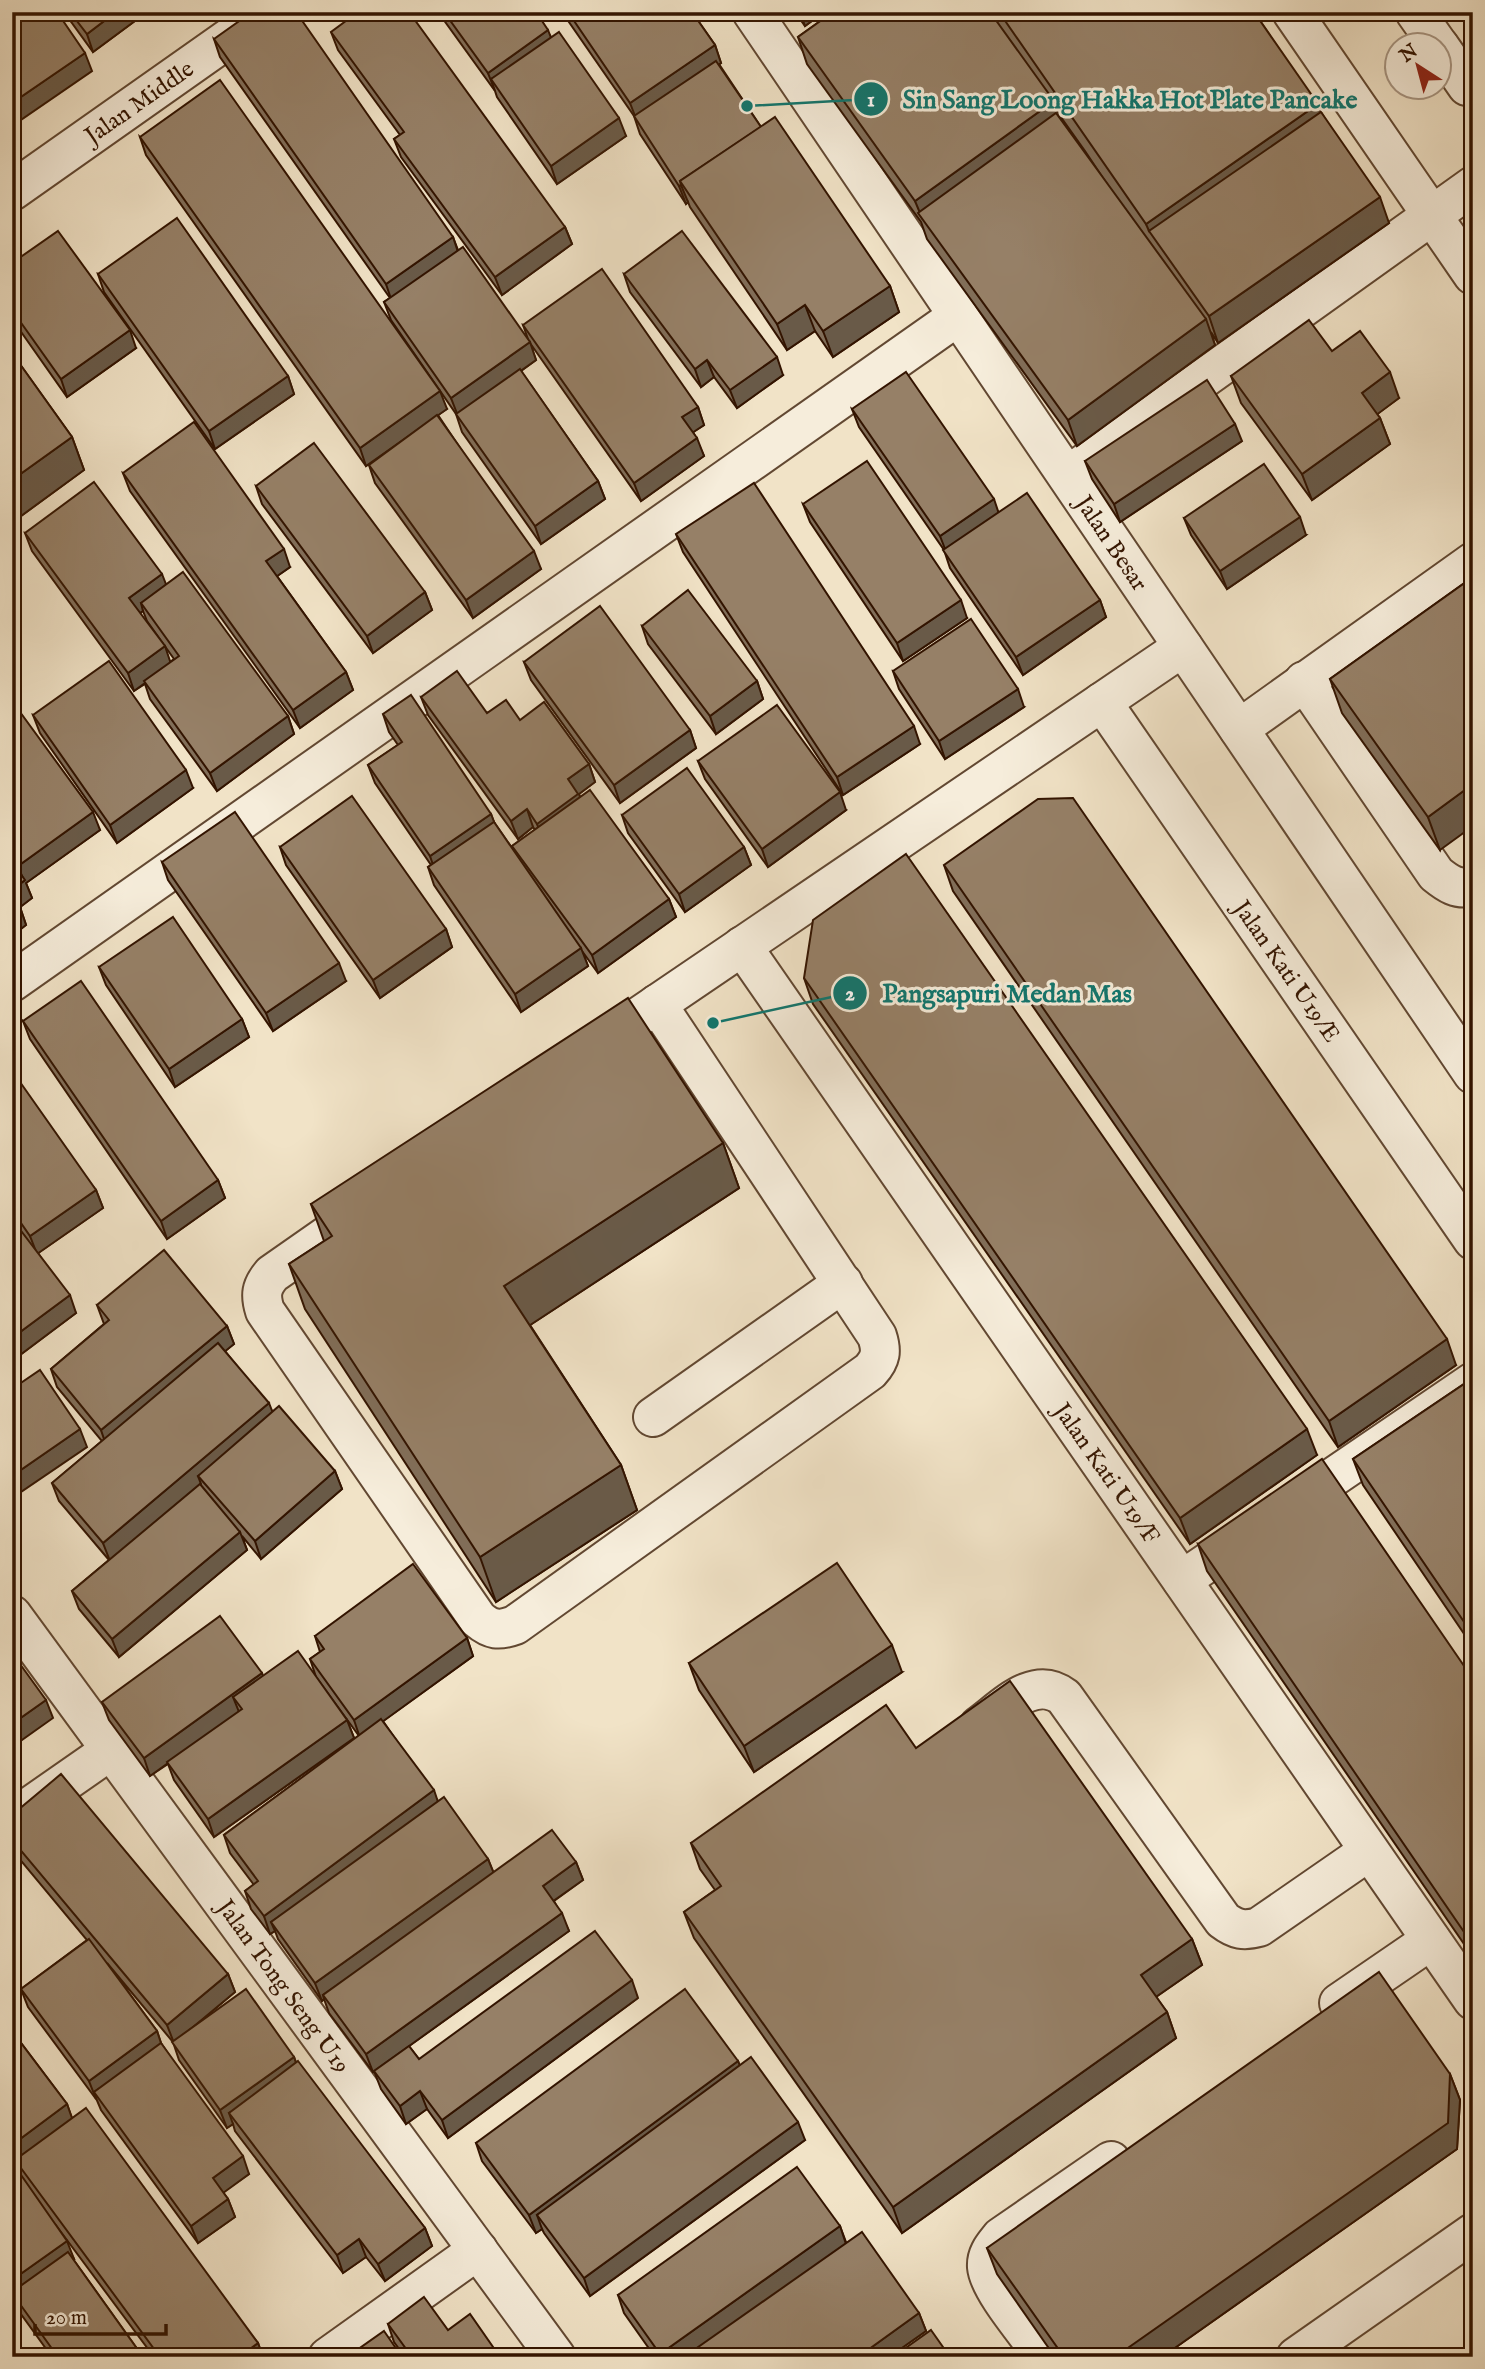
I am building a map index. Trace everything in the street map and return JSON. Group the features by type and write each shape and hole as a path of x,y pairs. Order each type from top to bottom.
{"street":[{"name":"Jalan Middle","path":"12,191 266,12"},
{"name":"Jalan Besar","path":"752,12 1473,1074"},
{"path":"1292,12 1473,275"},
{"path":"1415,12 1429,32"},
{"path":"788,65 821,42"},
{"path":"1454,67 1467,86"},
{"path":"1067,476 1473,186"},
{"path":"12,982 958,316"},
{"path":"1239,729 1473,562"},
{"path":"566,1067 1183,647"},
{"path":"1304,681 1436,874 1449,885 1466,888 1473,886"},
{"name":"Jalan Kati U19/E","path":"1101,702 1473,1241"},
{"name":"Jalan Kati U19/F","path":"742,946 1473,2000"},
{"path":"396,1187 272,1274 263,1284 261,1298 273,1322 478,1619 488,1628 501,1630 515,1625 870,1371 879,1361 881,1348 877,1336 657,1004"},
{"path":"653,1417 842,1283"},
{"path":"1182,1580 1473,1382"},
{"name":"Jalan Tong Seng U19","path":"12,1615 556,2357"},
{"path":"948,1748 1027,1692 1040,1687 1053,1689 1064,1697 1223,1920 1233,1928 1247,1930 1259,1927 1369,1851"},
{"path":"12,1819 111,1750"},
{"path":"1307,2026 1431,1940"},
{"path":"1042,2353 993,2283 987,2266 990,2250 1001,2237 1137,2143"},
{"path":"1296,2357 1473,2233"},
{"path":"328,2357 478,2250"}],"building":[{"path":"12,12 57,12 85,53 12,103"},
{"path":"70,12 116,12 87,34"},
{"path":"252,12 296,12 453,237 386,284 214,39"},
{"path":"358,12 409,12 565,227 495,277 394,139 404,132 331,32"},
{"path":"444,12 536,12 548,30 488,73"},
{"path":"568,12 692,12 715,45 630,103"},
{"path":"833,12 990,12 1054,101 915,201 798,37"},
{"path":"999,12 1254,12 1318,104 1146,224"},
{"path":"559,32 619,118 551,166 491,79"},
{"path":"716,61 761,127 680,181 679,186 634,116"},
{"path":"220,80 440,391 360,448 140,137"},
{"path":"1321,112 1380,197 1209,316 1149,231"},
{"path":"1056,113 1206,319 1068,420 918,213"},
{"path":"775,117 890,286 823,331 805,305 777,324 680,181"},
{"path":"177,218 288,376 209,431 98,274"},
{"path":"58,231 130,330 61,379 12,310 12,263"},
{"path":"682,231 777,357 730,390 707,360 695,369 624,274"},
{"path":"463,247 530,342 451,398 384,302"},
{"path":"602,269 698,407 682,417 697,438 634,483 523,325"},
{"path":"1309,320 1332,351 1360,331 1390,372 1362,393 1380,418 1302,474 1231,376"},
{"path":"12,353 72,437 12,480"},
{"path":"520,369 598,481 535,526 456,414"},
{"path":"906,372 994,499 940,536 852,409"},
{"path":"1207,380 1235,424 1114,504 1085,461"},
{"path":"437,415 534,551 466,600 369,465"},
{"path":"194,422 284,549 266,561 346,672 293,710 123,473"},
{"path":"314,443 425,592 367,636 256,486"},
{"path":"867,461 961,600 897,643 803,504"},
{"path":"1264,464 1300,517 1220,571 1184,518"},
{"path":"94,482 162,574 129,598 165,646 128,673 25,533"},
{"path":"754,483 914,726 837,777 676,534"},
{"path":"1027,493 1100,600 1016,657 943,550"},
{"path":"183,572 288,716 210,773 144,681 179,656 141,603"},
{"path":"1473,577 1473,784 1428,817 1330,679"},
{"path":"688,590 757,681 710,716 642,626"},
{"path":"600,606 690,730 614,785 524,662"},
{"path":"971,619 1018,689 939,741 893,671"},
{"path":"109,661 186,770 110,825 33,715"},
{"path":"457,671 487,713 506,700 520,720 544,702 589,764 568,779 578,794 537,824 527,809 511,821 421,697"},
{"path":"411,695 491,814 430,856 368,765 402,742 383,714"},
{"path":"12,701 93,812 18,866 12,858"},
{"path":"777,705 840,792 762,849 698,761"},
{"path":"687,768 744,847 679,894 622,815"},
{"path":"590,790 669,899 592,955 512,846"},
{"path":"352,796 446,929 373,980 280,847"},
{"path":"1073,798 1447,1339 1329,1421 944,865 1038,799"},
{"path":"235,812 339,963 266,1013 162,862"},
{"path":"494,822 581,948 515,994 428,867"},
{"path":"906,854 1307,1429 1180,1518 804,978 813,920"},
{"path":"12,862 25,880 12,890"},
{"path":"12,897 20,907 12,913"},
{"path":"173,917 242,1019 169,1069 99,967"},
{"path":"81,981 218,1180 161,1221 23,1021"},
{"path":"628,998 723,1143 504,1286 621,1465 480,1557 289,1264 332,1236 311,1204"},
{"path":"20,1082 96,1190 30,1236 12,1210 12,1087"},
{"path":"12,1219 70,1295 12,1338"},
{"path":"164,1250 227,1326 101,1430 51,1369 109,1320 97,1305"},
{"path":"218,1343 269,1403 103,1543 52,1483"},
{"path":"40,1370 80,1429 12,1476 12,1389"},
{"path":"1473,1378 1473,1635 1353,1459"},
{"path":"279,1406 335,1471 255,1541 198,1476"},
{"path":"1322,1459 1473,1679 1473,1945 1198,1544"},
{"path":"200,1484 240,1532 112,1639 72,1591"},
{"path":"837,1563 892,1645 744,1746 689,1663"},
{"path":"413,1564 467,1638 354,1720 310,1659 324,1649 315,1636"},
{"path":"220,1616 262,1673 144,1758 102,1702"},
{"path":"298,1651 347,1720 208,1819 167,1762 242,1709 233,1697"},
{"path":"12,1653 46,1700 12,1724"},
{"path":"1010,1681 1192,1939 1141,1975 1167,2012 893,2207 684,1912 721,1886 691,1843 886,1705 916,1748"},
{"path":"381,1719 434,1790 264,1916 245,1891 258,1881 224,1835"},
{"path":"61,1774 228,1974 167,2025 12,1840 12,1815"},
{"path":"444,1797 488,1859 315,1983 271,1922"},
{"path":"552,1830 576,1862 543,1886 562,1913 366,2054 323,1995"},
{"path":"595,1931 632,1980 442,2120 420,2091 400,2106 374,2071 409,2046 419,2059"},
{"path":"89,1939 157,2031 89,2081 21,1989"},
{"path":"1379,1972 1450,2074 1448,2123 1115,2357 1064,2357 987,2248"},
{"path":"246,1989 294,2057 220,2110 172,2042"},
{"path":"685,1989 738,2061 529,2215 476,2143"},
{"path":"12,2031 67,2104 12,2145"},
{"path":"161,2043 243,2156 213,2178 228,2199 191,2226 94,2092"},
{"path":"751,2057 798,2122 584,2278 537,2215"},
{"path":"298,2061 425,2228 378,2264 359,2239 337,2255 229,2113"},
{"path":"86,2108 258,2343 239,2357 160,2357 15,2160"},
{"path":"12,2162 67,2241 12,2280"},
{"path":"797,2167 840,2226 660,2354 618,2295"},
{"path":"862,2232 919,2313 858,2357 684,2357"},
{"path":"68,2252 143,2357 58,2357 12,2293"},
{"path":"424,2297 448,2330 470,2314 500,2357 412,2357 388,2324"},
{"path":"931,2330 950,2357 893,2357"},
{"path":"384,2331 402,2357 347,2357"}],"place":[{"name":"Sin Sang Loong Hakka Hot Plate Pancake","path":"747,106"},
{"name":"Pangsapuri Medan Mas","path":"713,1023"}]}
